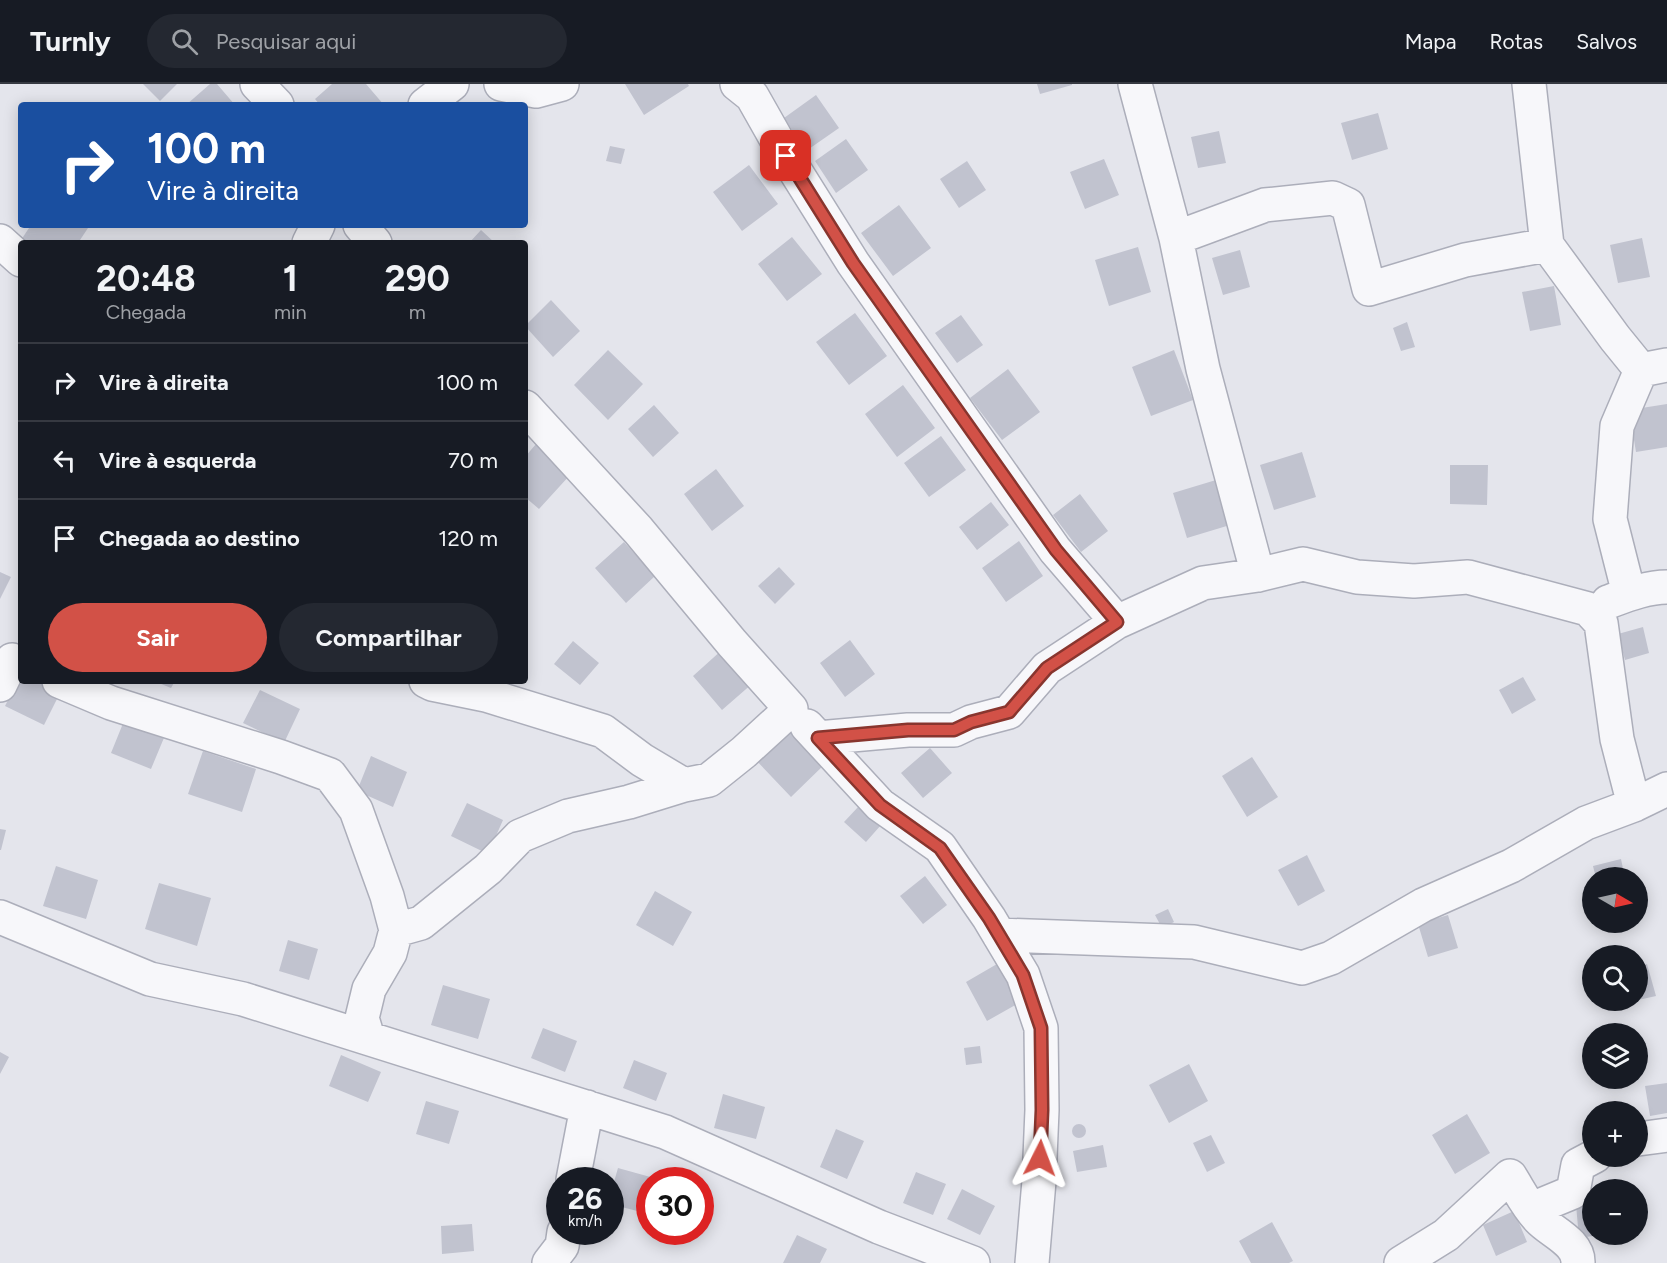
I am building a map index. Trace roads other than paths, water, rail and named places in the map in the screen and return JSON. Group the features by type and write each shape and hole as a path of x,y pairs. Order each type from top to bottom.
{"street":[{"path":"257,84 275,102"},
{"path":"428,102 452,84"},
{"path":"501,84 536,91 562,84"},
{"path":"737,84 752,96 786,156 853,263 1056,550 1117,622"},
{"path":"1135,84 1176,238 1203,369 1258,576"},
{"path":"1529,84 1547,245 1615,338 1654,367 1617,426 1610,519 1629,594"},
{"path":"1176,238 1265,205 1333,198 1348,205 1369,289 1465,260 1547,245"},
{"path":"362,228 372,240"},
{"path":"0,241 18,257"},
{"path":"528,411 638,530 732,644 880,805 940,848 1023,975 1041,1028 1042,1110 1032,1263"},
{"path":"818,738 908,730 954,730 971,722 1009,712 1047,668 1117,622 1203,583 1258,576 1302,564 1357,577 1414,581 1468,577 1588,609 1602,623 1617,739 1634,806"},
{"path":"1588,609 1629,594 1657,587 1667,587"},
{"path":"66,684 111,703 281,757 330,776 356,810 387,896 396,930 390,953 369,989 362,1018 368,1038"},
{"path":"432,684 486,695 603,731 642,760 684,785"},
{"path":"396,930 421,922 488,869 520,836 568,816 709,780 791,709"},
{"path":"999,935 1194,942 1302,968 1331,958 1424,905 1512,866 1586,823 1634,806 1667,789"},
{"path":"0,917 150,979 243,999 665,1132 879,1227 973,1263"},
{"path":"575,1167 587,1107"},
{"path":"1648,1138 1667,1135"},
{"path":"1532,1209 1572,1192 1578,1165 1582,1163"},
{"path":"1401,1263 1446,1235 1510,1176 1539,1219 1568,1242 1578,1257 1578,1263"},
{"path":"549,1263 562,1245"}]}
